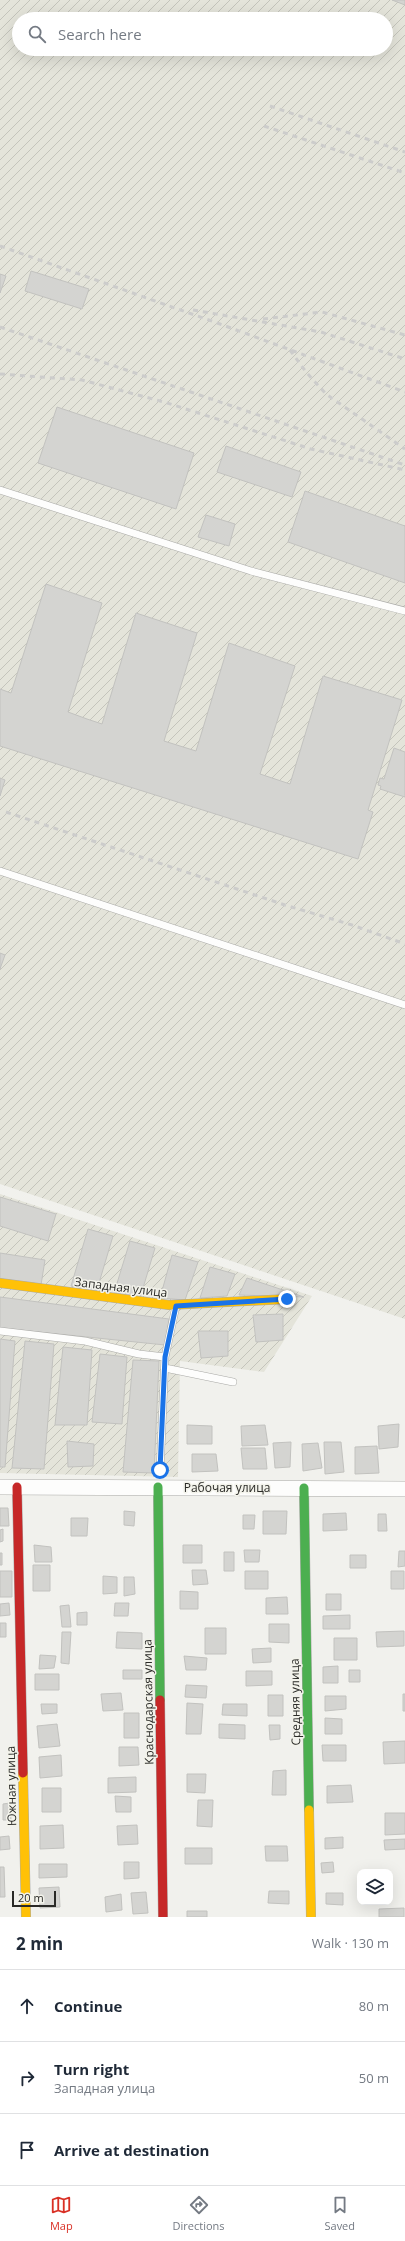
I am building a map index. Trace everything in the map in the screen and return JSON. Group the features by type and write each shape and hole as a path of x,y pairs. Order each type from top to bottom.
{"street":[{"name":"Западная улица","path":"0,1283 176,1306 287,1299"},
{"name":"Рабочая улица","path":"0,1487 405,1489"},
{"name":"Южная улица","path":"17,1487 26,1917"},
{"name":"Краснодарская улица","path":"158,1487 162,1917"},
{"name":"Средняя улица","path":"304,1488 311,1917"}],"lane":[{"path":"0,490 251,571 405,611"},
{"path":"0,871 405,1005"},
{"path":"160,1470 165,1357 176,1306"},
{"path":"0,1331 84,1341 139,1354 165,1357"},
{"path":"165,1368 233,1382"}],"shaded area":[{"path":"0,0 405,0 405,1319 0,1184"},
{"path":"0,1194 312,1296 264,1372 180,1361 178,1477 0,1473"}],"building":[{"path":"392,0 405,0 405,5"},
{"path":"31,271 89,289 82,309 25,291"},
{"path":"0,274 6,276 0,293"},
{"path":"57,407 194,453 176,509 38,463"},
{"path":"226,446 301,472 292,497 217,472"},
{"path":"305,491 405,526 405,583 288,542"},
{"path":"206,515 235,524 229,546 198,537"},
{"path":"46,584 102,603 68,712 102,724 136,613 197,633 164,741 196,751 229,643 295,666 260,774 290,784 323,676 402,700 368,810 373,812 358,859 0,746 0,689 11,693"},
{"path":"394,748 405,752 405,797 380,789 381,786 378,785 380,778 384,779"},
{"path":"0,778 5,780 0,796"},
{"path":"0,953 5,955 0,969"},
{"path":"0,1197 56,1214 48,1241 0,1226"},
{"path":"88,1229 113,1236 96,1293 71,1286"},
{"path":"130,1241 155,1248 140,1298 114,1293"},
{"path":"0,1253 45,1260 41,1285 0,1279"},
{"path":"172,1255 198,1262 185,1300 160,1298"},
{"path":"210,1267 235,1274 227,1296 200,1298"},
{"path":"247,1278 304,1297 239,1295"},
{"path":"0,1297 169,1319 165,1345 0,1328"},
{"path":"283,1314 283,1340 256,1342 253,1315"},
{"path":"198,1331 228,1331 228,1356 201,1358"},
{"path":"0,1339 15,1341 5,1467 0,1467"},
{"path":"25,1341 54,1344 44,1469 12,1468"},
{"path":"63,1347 92,1350 87,1425 55,1425"},
{"path":"100,1354 127,1357 122,1424 92,1422"},
{"path":"133,1360 159,1361 154,1473 123,1472"},
{"path":"399,1424 398,1447 379,1449 378,1426"},
{"path":"187,1425 212,1426 212,1444 187,1444"},
{"path":"265,1425 268,1445 242,1446 241,1426"},
{"path":"67,1441 94,1444 93,1466 68,1467"},
{"path":"291,1442 290,1467 275,1468 273,1443"},
{"path":"324,1442 341,1442 344,1472 325,1474"},
{"path":"318,1443 322,1468 303,1471 302,1444"},
{"path":"377,1446 379,1473 355,1474 355,1447"},
{"path":"241,1448 265,1448 267,1469 243,1469"},
{"path":"192,1454 216,1454 218,1471 192,1472"},
{"path":"0,1508 8,1508 9,1526 0,1526"},
{"path":"124,1511 135,1512 134,1526 124,1525"},
{"path":"263,1511 287,1511 286,1534 263,1534"},
{"path":"346,1513 347,1530 323,1531 323,1514"},
{"path":"378,1514 386,1514 387,1531 378,1531"},
{"path":"243,1515 255,1515 254,1529 243,1529"},
{"path":"71,1518 88,1518 87,1536 71,1536"},
{"path":"3,1529 3,1541 0,1542 0,1530"},
{"path":"34,1545 51,1547 52,1562 35,1562"},
{"path":"183,1545 202,1545 202,1563 183,1563"},
{"path":"244,1550 260,1550 259,1562 245,1562"},
{"path":"399,1551 405,1551 405,1566 398,1567"},
{"path":"224,1552 234,1552 234,1571 224,1571"},
{"path":"0,1553 2,1553 2,1565 0,1565"},
{"path":"350,1555 366,1555 366,1568 350,1568"},
{"path":"33,1565 50,1565 50,1591 33,1591"},
{"path":"192,1570 206,1570 208,1584 193,1585"},
{"path":"0,1571 12,1571 12,1597 0,1597"},
{"path":"245,1571 268,1571 268,1589 245,1589"},
{"path":"391,1571 404,1571 404,1589 391,1589"},
{"path":"103,1576 117,1577 117,1593 103,1594"},
{"path":"124,1577 134,1577 135,1594 124,1596"},
{"path":"180,1591 198,1592 198,1609 180,1609"},
{"path":"326,1594 341,1594 341,1610 326,1610"},
{"path":"287,1597 288,1614 266,1614 266,1598"},
{"path":"9,1603 10,1615 0,1616 0,1604"},
{"path":"115,1603 129,1603 128,1616 114,1616"},
{"path":"69,1605 71,1627 62,1627 60,1606"},
{"path":"87,1612 87,1625 77,1625 77,1613"},
{"path":"350,1615 350,1629 323,1629 323,1616"},
{"path":"0,1623 6,1623 6,1637 0,1637"},
{"path":"269,1624 289,1624 289,1643 269,1642"},
{"path":"205,1628 226,1628 226,1654 205,1654"},
{"path":"404,1631 404,1646 377,1647 376,1632"},
{"path":"62,1632 71,1632 69,1664 61,1663"},
{"path":"117,1632 142,1633 142,1649 116,1648"},
{"path":"334,1638 357,1638 357,1660 334,1660"},
{"path":"271,1648 271,1662 253,1663 252,1649"},
{"path":"40,1655 56,1656 54,1668 39,1669"},
{"path":"184,1656 207,1658 206,1670 186,1670"},
{"path":"338,1666 338,1683 323,1683 323,1667"},
{"path":"123,1670 142,1670 142,1679 123,1679"},
{"path":"349,1670 360,1670 360,1682 349,1682"},
{"path":"246,1671 272,1671 272,1685 246,1686"},
{"path":"35,1674 59,1674 59,1690 35,1690"},
{"path":"186,1685 207,1686 206,1698 185,1697"},
{"path":"121,1693 123,1710 103,1711 101,1694"},
{"path":"403,1694 405,1694 405,1711 403,1711"},
{"path":"268,1695 283,1695 283,1716 268,1716"},
{"path":"325,1696 346,1696 346,1709 325,1711"},
{"path":"187,1703 203,1704 201,1734 186,1734"},
{"path":"41,1704 57,1704 57,1713 42,1714"},
{"path":"223,1704 247,1704 247,1716 222,1715"},
{"path":"124,1713 139,1713 139,1738 124,1738"},
{"path":"325,1718 342,1719 342,1734 325,1734"},
{"path":"57,1724 60,1746 39,1748 37,1726"},
{"path":"219,1724 245,1725 245,1739 219,1738"},
{"path":"269,1725 280,1725 280,1739 270,1740"},
{"path":"405,1741 405,1763 384,1764 383,1742"},
{"path":"322,1745 346,1745 346,1761 323,1761"},
{"path":"119,1747 138,1747 139,1765 119,1766"},
{"path":"61,1755 62,1776 40,1778 39,1757"},
{"path":"286,1770 286,1795 272,1795 273,1771"},
{"path":"187,1774 206,1774 205,1793 187,1792"},
{"path":"136,1777 136,1792 108,1793 108,1778"},
{"path":"351,1785 353,1802 327,1803 327,1786"},
{"path":"42,1788 61,1788 61,1812 42,1812"},
{"path":"115,1796 131,1797 131,1812 116,1812"},
{"path":"198,1800 213,1800 212,1827 197,1826"},
{"path":"10,1803 11,1820 3,1820 3,1804"},
{"path":"385,1813 405,1813 405,1834 385,1835"},
{"path":"63,1825 64,1848 40,1849 40,1826"},
{"path":"137,1825 138,1844 118,1845 117,1826"},
{"path":"9,1836 10,1849 0,1850 0,1837"},
{"path":"343,1837 343,1848 325,1849 325,1838"},
{"path":"405,1839 405,1849 385,1850 384,1840"},
{"path":"265,1846 287,1846 288,1861 266,1861"},
{"path":"185,1848 212,1848 212,1864 185,1864"},
{"path":"124,1862 139,1862 139,1878 124,1879"},
{"path":"333,1862 334,1872 322,1873 321,1863"},
{"path":"39,1864 67,1864 67,1877 39,1878"},
{"path":"0,1867 4,1867 5,1897 0,1897"},
{"path":"59,1887 60,1907 40,1908 39,1888"},
{"path":"269,1891 289,1891 289,1904 268,1903"},
{"path":"146,1892 148,1913 133,1914 131,1893"},
{"path":"326,1893 343,1893 343,1905 326,1904"},
{"path":"121,1894 122,1910 106,1912 105,1897"},
{"path":"404,1908 404,1917 379,1917 379,1909"},
{"path":"187,1911 207,1911 207,1917 187,1917"}],"railway":[{"path":"270,106 405,152"},
{"path":"264,126 405,173"},
{"path":"0,246 220,324 405,392"},
{"path":"193,310 321,332 405,359"},
{"path":"263,319 322,312 405,335"},
{"path":"0,327 405,465"},
{"path":"290,350 306,372 326,394 405,449"},
{"path":"0,374 82,380 164,402 311,449 405,470"},
{"path":"6,812 285,905 352,925 405,944"}],"traffic: fast":[{"path":"158,1487 160,1700"},
{"path":"304,1488 309,1810"}],"traffic: slow":[{"path":"0,1283 169,1305 287,1299"},
{"path":"23,1773 26,1917"},
{"path":"309,1810 311,1917"}],"traffic: jam":[{"path":"17,1487 23,1773"},
{"path":"160,1700 163,1917"}],"route":[{"path":"160,1470 165,1357 176,1306 184,1304 287,1299"}]}
